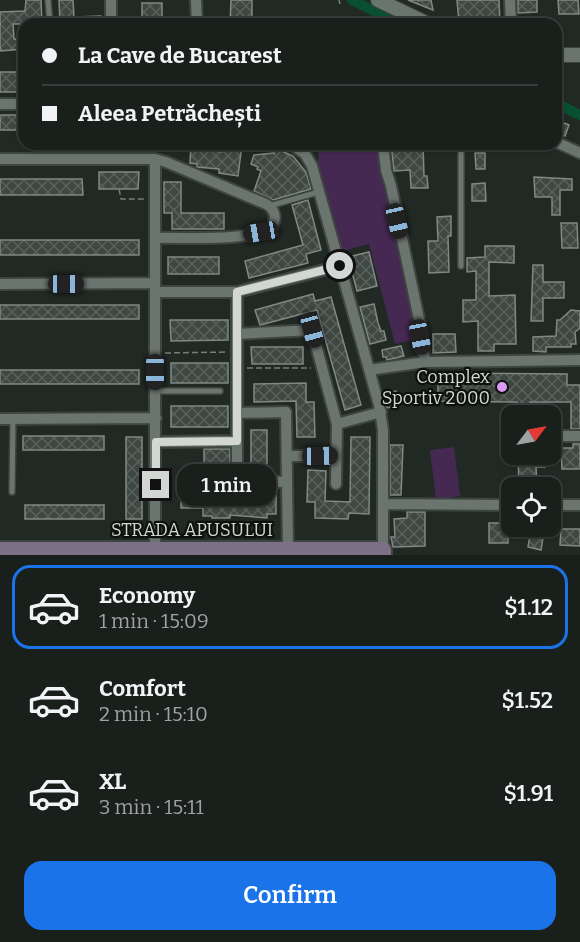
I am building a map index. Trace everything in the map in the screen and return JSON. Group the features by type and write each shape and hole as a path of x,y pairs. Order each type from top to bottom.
{"main road":[{"name":"STRADA APUSULUI","path":"0,550 156,553 383,552"}],"street":[{"path":"111,0 111,18"},
{"path":"196,0 196,18"},
{"path":"378,0 416,18"},
{"path":"510,0 511,18"},
{"path":"562,55 580,55"},
{"path":"0,104 18,104"},
{"path":"562,145 580,153"},
{"path":"306,150 381,412 383,552"},
{"path":"383,150 420,324 425,362"},
{"path":"0,159 155,159 176,165 269,206 274,212 275,220 272,227 266,231 231,236 155,238"},
{"path":"155,159 156,553"},
{"path":"0,284 237,292 340,266"},
{"path":"237,292 237,481 287,482"},
{"path":"237,334 312,330 337,424 336,484"},
{"path":"369,370 425,362 580,360"},
{"path":"237,413 286,412 291,552"},
{"path":"337,424 381,412"},
{"path":"0,419 156,418"},
{"path":"561,436 580,436"},
{"path":"156,442 237,441"},
{"path":"287,456 336,456"},
{"path":"383,504 501,505"},
{"path":"561,505 580,505"}],"lane":[{"path":"48,0 50,18"},
{"path":"461,150 461,266"},
{"path":"269,206 319,192"},
{"path":"156,391 220,391"},
{"path":"12,492 13,419"}],"path":[{"path":"339,0 340,4"},
{"path":"119,189 121,199 155,199"},
{"path":"155,353 237,352"},
{"path":"237,368 322,368"}],"shaded area":[{"path":"319,150 381,150 393,231 401,230 426,337 395,344 369,244 342,251 318,169"},
{"path":"454,447 460,496 436,499 430,450"}],"building":[{"path":"26,0 41,0 42,18 18,18 18,24 13,24 14,39 18,39 18,50 0,51 0,12 25,11"},
{"path":"59,0 73,0 74,17 101,16 101,18 60,18"},
{"path":"231,0 252,0 252,18 230,18"},
{"path":"408,0 431,0 433,10"},
{"path":"457,0 499,0 500,18 459,18"},
{"path":"518,0 537,0 537,12 518,13"},
{"path":"558,0 578,0 579,14 559,14"},
{"path":"142,3 162,3 162,17 142,18"},
{"path":"0,72 18,72 18,92 0,92"},
{"path":"0,115 18,115 18,130 0,130"},
{"path":"562,122 569,125 565,136 562,135"},
{"path":"191,150 222,152 222,150 241,150 238,176 219,173 219,169 197,167 197,164 190,163"},
{"path":"274,150 280,150 293,156 306,172 311,189 273,200 254,191 261,171 251,164 254,155 274,153"},
{"path":"392,150 423,150 424,176 427,176 428,188 411,188 410,170 394,171"},
{"path":"475,153 485,153 485,169 476,169"},
{"path":"99,172 139,172 138,189 99,189"},
{"path":"534,177 572,179 572,190 560,190 560,215 552,215 552,197 535,197"},
{"path":"0,179 82,179 83,195 0,195"},
{"path":"164,182 181,182 181,213 224,213 224,229 172,229 172,213 164,213"},
{"path":"485,183 486,201 472,201 472,184"},
{"path":"308,200 321,250 306,254 308,263 249,278 245,261 303,245 292,205"},
{"path":"451,216 451,236 448,236 449,272 429,273 428,241 438,241 437,217"},
{"path":"561,223 577,223 578,248 562,248"},
{"path":"0,240 139,240 139,255 0,255"},
{"path":"485,246 514,246 514,263 489,262 489,296 515,295 516,344 494,344 494,351 478,351 478,321 463,322 463,300 476,300 476,271 467,272 467,258 485,257"},
{"path":"369,252 377,286 357,291 348,257"},
{"path":"168,257 219,257 219,274 168,274"},
{"path":"533,265 543,265 543,282 564,282 564,298 543,298 543,321 531,321"},
{"path":"313,294 315,301 331,297 361,405 345,410 317,310 260,325 255,310"},
{"path":"374,304 378,323 381,331 384,331 386,340 370,344 360,307"},
{"path":"0,305 139,305 139,319 0,319"},
{"path":"571,310 580,311 580,328 575,332 576,344 571,344 571,347 546,347 546,352 533,351 533,337 556,336 557,320"},
{"path":"170,320 228,320 228,340 171,341"},
{"path":"433,334 455,334 456,352 433,353"},
{"path":"401,346 404,356 387,360 383,357 382,350"},
{"path":"251,347 303,347 303,364 252,364"},
{"path":"171,363 228,363 228,383 171,383"},
{"path":"0,370 139,370 139,384 0,384"},
{"name":"Complex Sportiv 2000","path":"438,373 567,374 567,385 580,385 580,429 571,429 571,402 530,402 530,405 517,405 517,402 438,401"},
{"path":"306,383 306,402 314,402 315,437 297,437 296,401 254,402 254,384"},
{"path":"396,391 398,406 387,408 383,393"},
{"path":"171,406 228,406 228,427 171,427"},
{"path":"251,430 267,430 267,474 251,474"},
{"path":"23,436 104,436 104,450 23,450"},
{"path":"126,437 142,437 142,519 126,519"},
{"path":"351,437 370,437 369,514 349,513 348,519 315,518 315,502 307,502 308,470 326,471 325,501 350,502"},
{"path":"573,444 580,444 580,469 562,469 561,448 573,448"},
{"path":"390,445 403,445 401,495 390,495"},
{"path":"204,449 230,449 230,465 204,465"},
{"path":"518,465 545,465 545,467 536,467 536,477 519,477"},
{"path":"181,471 199,471 199,498 267,498 267,494 276,493 276,514 267,514 267,518 230,515 230,518 212,518 212,516 203,516 203,508 181,508"},
{"path":"25,505 104,505 104,519 25,519"},
{"path":"407,512 425,512 425,546 393,547 391,537 395,537 394,519 407,518"},
{"path":"489,523 501,523 501,537 508,537 508,543 489,543"},
{"path":"561,529 580,529 580,546 560,545"},
{"path":"530,537 543,537 541,550 528,547"}],"waterway":[{"path":"352,0 388,18"},
{"path":"562,106 580,115"}],"place":[{"name":"Complex Sportiv 2000","path":"502,387"}],"route":[{"path":"156,485 156,442 237,441 237,292 340,266"}]}
